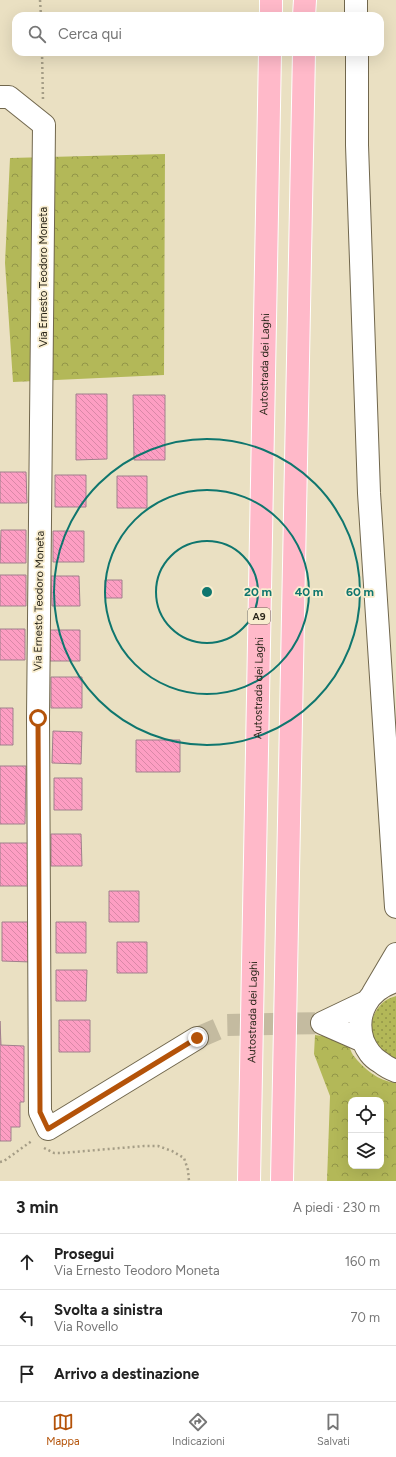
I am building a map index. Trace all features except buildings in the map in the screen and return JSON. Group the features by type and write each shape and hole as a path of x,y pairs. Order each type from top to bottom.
{"highway":[{"path":"271,0 271,12"},
{"path":"304,12 305,0"},
{"name":"Autostrada dei Laghi","path":"249,1181 270,56"},
{"path":"282,1181 304,56"}],"street":[{"path":"356,0 356,12"},
{"path":"357,56 357,153 369,493 396,907"},
{"path":"0,98 9,97 44,125"},
{"name":"Via Ernesto Teodoro Moneta","path":"43,1140 40,1112 38,718 44,125"},
{"path":"396,954 370,997 360,1019 360,1032 366,1050 373,1058 391,1070 396,1071"},
{"path":"364,1041 322,1023 370,997 386,984 396,981"},
{"path":"43,1140 197,1038"}],"path":[{"path":"40,0 41,12"},
{"path":"42,56 44,125"},
{"path":"0,1162 4,1161 35,1139 43,1140 54,1153 158,1146 172,1151 184,1158 188,1170 189,1181"}],"green space":[{"path":"165,154 164,375 13,382 5,263 10,158"},
{"path":"396,996 396,1059 385,1055 377,1047 371,1028 373,1018 378,1008 385,1001"},
{"path":"315,1035 345,1042 353,1055 372,1074 383,1080 396,1083 396,1181 327,1181 330,1096 314,1054"}],"tunnel":[{"path":"197,1038 227,1025 322,1023"}],"route":[{"path":"38,718 40,1112 48,1129 84,1106 142,1073 197,1038"}]}
